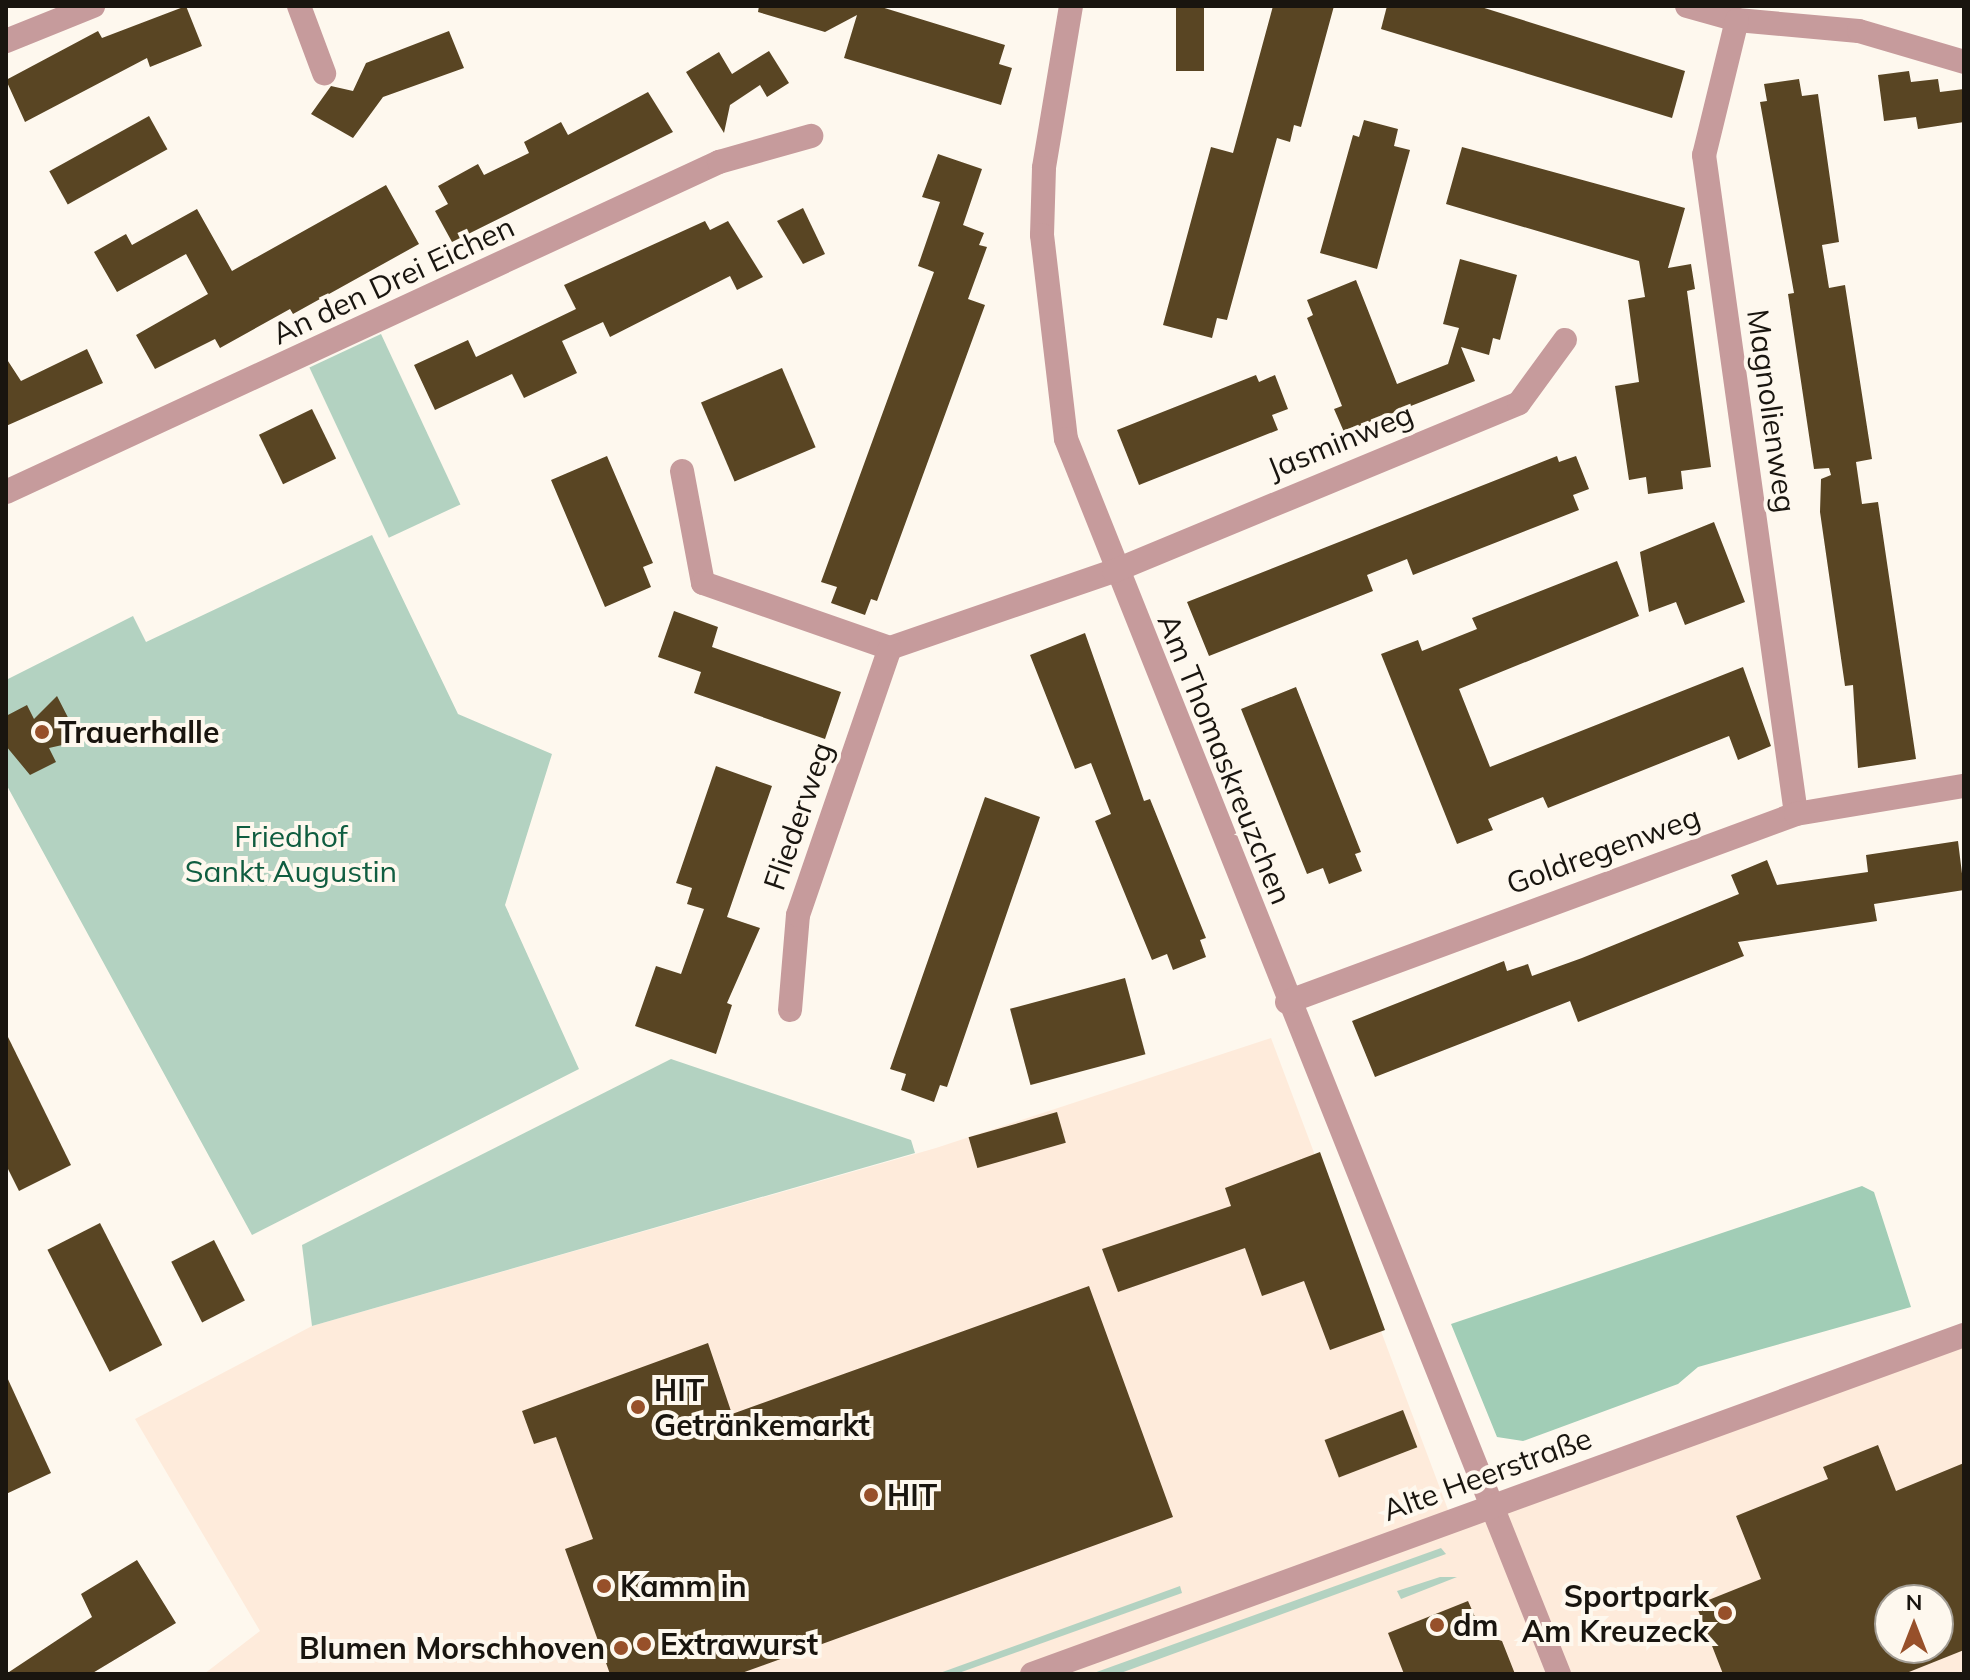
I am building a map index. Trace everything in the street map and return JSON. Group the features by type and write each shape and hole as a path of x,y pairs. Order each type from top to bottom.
{"street":[{"path":"6,41 93,6"},
{"path":"299,6 324,73"},
{"name":"Am Thomaskreuzchen","path":"1071,6 1044,168 1042,235 1066,439 1114,571 1559,1674"},
{"path":"1687,6 1737,20 1859,31 1964,62"},
{"name":"Magnolienweg","path":"1737,20 1704,155 1796,814"},
{"name":"An den Drei Eichen","path":"6,492 719,162 811,136"},
{"name":"Jasminweg","path":"1114,571 1519,403 1565,340"},
{"path":"682,471 703,583 890,648 1114,571"},
{"name":"Fliederweg","path":"790,1010 798,915 890,648"},
{"name":"Goldregenweg","path":"1287,1002 1796,814 1956,784"},
{"name":"Alte Heerstraße","path":"1032,1674 1964,1335"}],"shaded area":[{"path":"1271,1038 1450,1515 1964,1326 1964,1674 204,1674 260,1631 135,1419 312,1326 936,1148"}],"green space":[{"path":"381,334 460,504 389,538 309,367"},
{"name":"Friedhof Sankt Augustin","path":"372,535 458,714 552,754 505,905 579,1069 252,1235 6,784 6,680 133,616 146,642"},
{"path":"671,1059 911,1140 915,1153 312,1326 302,1245"},
{"path":"1862,1186 1874,1192 1911,1307 1698,1367 1678,1384 1523,1441 1497,1437 1451,1324"},
{"path":"1441,1548 1446,1554 1118,1674 1091,1674"},
{"path":"1440,1577 1457,1577 1401,1599 1397,1591"},
{"path":"1180,1586 1182,1593 956,1674 937,1674"}],"building":[{"path":"186,6 202,46 150,67 147,58 25,122 6,80 98,31 102,38"},
{"path":"759,6 878,6 1005,45 999,64 1012,68 1001,105 844,58 857,15 825,32 758,12"},
{"path":"1176,6 1204,6 1204,71 1176,71"},
{"path":"1273,6 1334,6 1301,127 1294,125 1290,142 1277,138 1227,320 1217,318 1212,338 1163,325 1211,147 1233,153"},
{"path":"1387,6 1478,6 1685,71 1672,118 1381,29"},
{"path":"449,31 464,68 383,97 353,138 311,114 331,86 353,91 366,63"},
{"path":"769,51 789,83 767,97 760,85 730,105 724,133 686,72 719,52 732,74"},
{"path":"1909,71 1911,82 1938,79 1940,92 1964,89 1964,122 1918,129 1916,117 1884,121 1878,75"},
{"path":"1799,79 1802,96 1818,94 1839,242 1822,245 1829,288 1845,285 1872,459 1856,462 1862,504 1878,502 1916,759 1858,768 1853,685 1845,686 1820,512 1821,479 1831,475 1829,468 1814,469 1788,294 1794,293 1760,102 1767,101 1764,84"},
{"path":"648,92 673,132 452,242 435,211 448,204 438,186 478,164 484,175 529,153 524,142 561,122 568,135"},
{"path":"149,116 167,149 68,205 49,171"},
{"path":"1364,120 1398,129 1394,146 1410,150 1377,269 1320,253 1353,135 1359,137"},
{"path":"1462,147 1685,208 1668,268 1691,264 1695,289 1687,291 1711,467 1681,471 1683,489 1648,494 1646,477 1629,480 1615,386 1639,382 1628,300 1645,297 1639,261 1446,204"},
{"path":"938,154 982,169 963,225 984,233 979,245 987,247 968,299 985,305 877,601 871,599 865,615 831,603 837,587 821,582 934,272 918,266 940,202 922,197"},
{"path":"386,185 419,244 293,314 290,309 220,348 215,339 155,369 136,335 208,294 186,254 117,292 94,252 126,234 132,245 197,209 232,271"},
{"path":"803,208 825,254 803,264 777,221"},
{"path":"705,221 710,230 728,221 763,277 737,290 730,276 610,337 603,322 562,341 577,373 524,398 512,374 435,410 414,365 468,340 476,357 576,309 564,285"},
{"path":"1460,259 1517,275 1500,340 1493,338 1489,355 1461,347 1475,381 1344,432 1334,409 1342,406 1307,318 1313,315 1307,300 1356,280 1397,384 1448,364 1459,328 1443,324"},
{"path":"87,349 103,383 6,426 6,358 21,381"},
{"path":"782,368 816,447 735,482 701,402"},
{"path":"1256,375 1259,382 1275,375 1288,409 1272,415 1278,430 1139,485 1117,430"},
{"path":"312,409 336,458 283,484 259,435"},
{"path":"607,456 653,563 643,567 651,587 605,607 551,480"},
{"path":"1557,456 1559,462 1576,456 1589,489 1573,495 1579,510 1413,575 1407,559 1367,575 1373,591 1209,656 1187,602"},
{"path":"1714,522 1745,602 1685,625 1676,602 1649,612 1640,552"},
{"path":"1617,561 1639,616 1459,689 1490,767 1743,667 1771,746 1738,760 1729,736 1548,808 1543,797 1488,819 1493,830 1457,844 1381,654 1418,640 1422,651 1477,629 1472,618"},
{"path":"674,611 718,627 712,647 841,692 825,739 694,693 701,672 658,657"},
{"path":"1085,633 1144,801 1150,799 1206,938 1200,940 1206,957 1173,970 1167,954 1152,960 1095,821 1111,814 1091,763 1075,769 1030,655"},
{"path":"1296,687 1361,852 1355,854 1362,871 1329,884 1323,868 1307,874 1241,709"},
{"name":"Trauerhalle","path":"57,696 80,741 49,748 56,762 30,775 6,746 6,716 27,705 34,719"},
{"path":"716,766 772,786 727,917 760,928 727,1003 732,1005 716,1054 635,1026 656,966 681,974 704,909 687,904 692,888 676,883"},
{"path":"985,797 1040,817 947,1087 940,1085 934,1102 901,1090 906,1074 890,1069"},
{"path":"1958,841 1964,890 1874,904 1877,921 1738,942 1744,956 1578,1022 1570,1001 1375,1077 1352,1021 1504,961 1507,971 1528,964 1532,976 1582,958 1739,894 1731,875 1767,860 1777,885 1868,872 1866,855"},
{"path":"1125,978 1145,1054 1031,1085 1010,1009"},
{"path":"6,1033 71,1165 19,1191 6,1165"},
{"path":"1057,1112 1066,1143 977,1168 969,1137"},
{"path":"1320,1152 1385,1330 1330,1350 1304,1281 1262,1296 1245,1248 1118,1292 1102,1249 1231,1206 1225,1188"},
{"path":"100,1223 162,1345 110,1372 47,1250"},
{"path":"214,1240 245,1301 202,1322 171,1262"},
{"name":"HIT","path":"1089,1286 1173,1517 739,1674 610,1674 565,1549 593,1539 556,1437 534,1444 522,1411 708,1343 732,1414"},
{"path":"6,1375 51,1473 6,1494"},
{"path":"1403,1410 1417,1447 1339,1477 1325,1440"},
{"path":"1878,1445 1896,1491 1964,1463 1964,1650 1954,1654 1954,1584 1874,1584 1874,1664 1929,1664 1904,1674 1723,1674 1696,1605 1761,1579 1736,1516 1828,1479 1823,1467"},
{"path":"137,1560 176,1623 91,1674 6,1674 92,1617 81,1594"},
{"path":"1468,1601 1483,1635 1502,1641 1515,1674 1404,1674 1388,1633"}],"place":[{"name":"Trauerhalle","path":"42,732"},
{"name":"HIT Getränkemarkt","path":"638,1407"},
{"name":"HIT","path":"871,1495"},
{"name":"Kamm in","path":"604,1586"},
{"name":"Sportpark Am Kreuzeck","path":"1725,1613"},
{"name":"dm","path":"1437,1625"},
{"name":"Extrawurst","path":"644,1644"},
{"name":"Blumen Morschhoven","path":"621,1648"}]}
